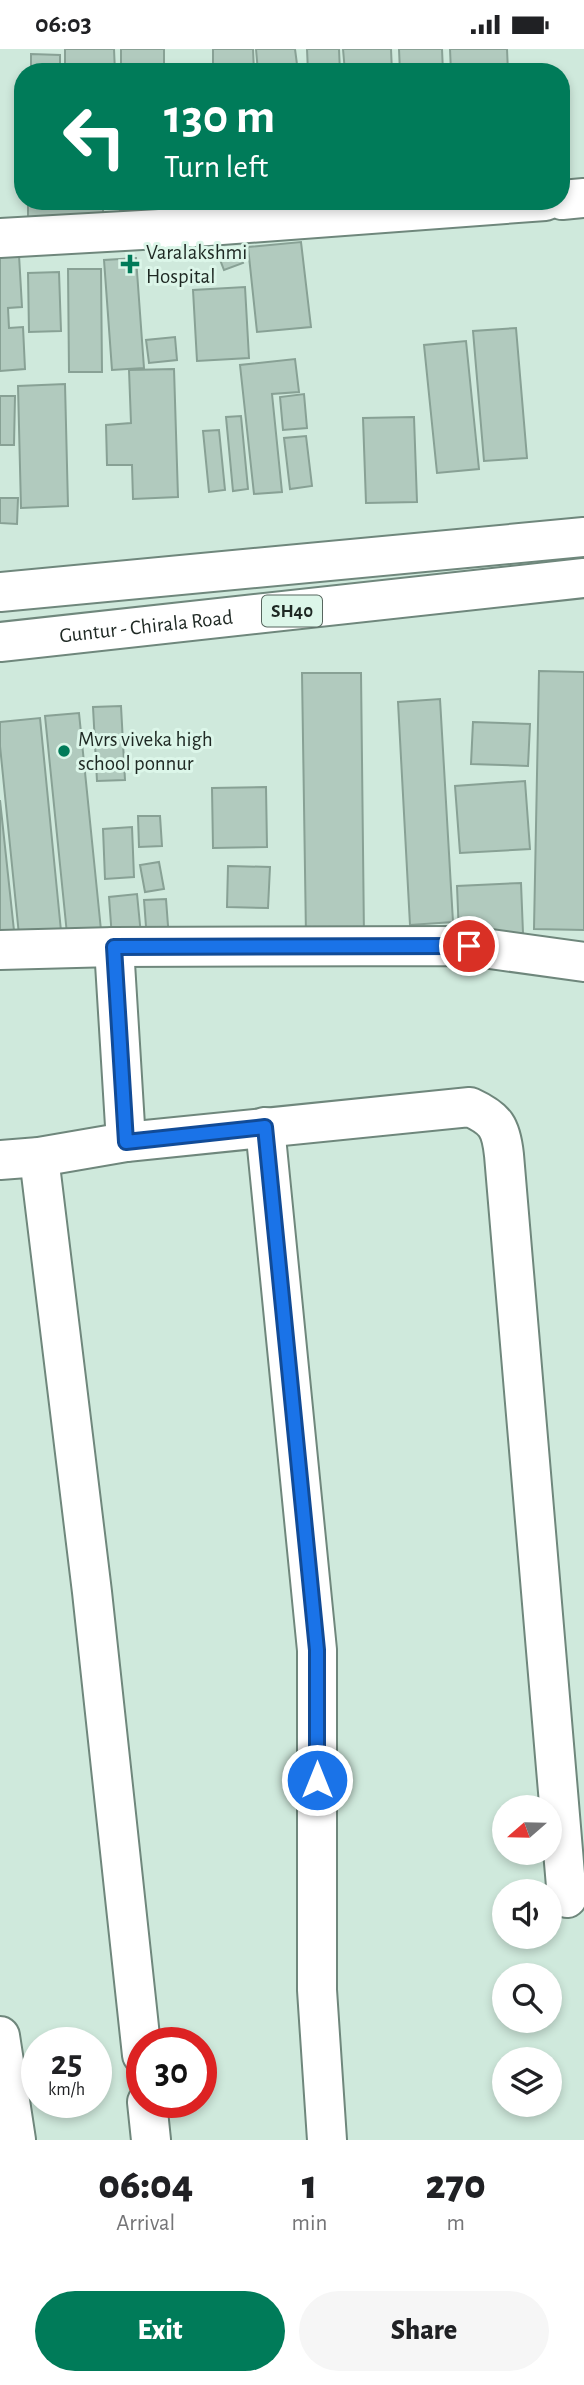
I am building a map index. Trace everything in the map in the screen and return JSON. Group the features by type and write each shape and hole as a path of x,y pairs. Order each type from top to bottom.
{"street":[{"path":"0,238 424,210"},
{"name":"SH40","path":"0,592 584,537"},
{"path":"359,558 362,603"},
{"name":"Guntur - Chirala Road","path":"0,642 584,578"},
{"path":"0,950 469,946 584,962"},
{"path":"114,947 126,1142"},
{"path":"0,1160 39,1157 126,1142 470,1107 488,1115 502,1133 567,1898"},
{"path":"265,1127 317,1650 317,1990 327,2140"},
{"path":"39,1157 92,1592 139,2027"},
{"path":"0,2036 16,2140"},
{"path":"149,2118 151,2140"}],"building":[{"path":"65,49 114,49 115,63 65,63"},
{"path":"121,49 164,49 164,63 121,63"},
{"path":"213,49 253,49 254,63 213,63"},
{"path":"256,49 295,49 297,63 257,63"},
{"path":"307,49 339,49 340,63 308,63"},
{"path":"343,49 391,49 392,63 344,63"},
{"path":"399,49 442,49 443,63 400,63"},
{"path":"450,49 507,49 508,63 451,63"},
{"path":"31,54 60,55 60,63 31,63"},
{"path":"28,210 103,210 103,221 28,220"},
{"path":"301,242 311,327 257,332 248,247"},
{"path":"238,250 243,263 224,270 219,257"},
{"path":"19,255 22,307 8,308 9,328 23,327 25,369 0,371 0,256"},
{"path":"136,258 144,368 112,370 104,260"},
{"path":"68,269 101,269 102,372 69,372"},
{"path":"59,272 61,331 29,332 28,273"},
{"path":"245,287 249,358 197,361 193,290"},
{"path":"516,328 527,458 484,461 473,331"},
{"path":"175,337 177,360 149,363 146,340"},
{"path":"466,341 479,469 437,473 424,345"},
{"path":"295,359 299,392 272,394 282,492 254,494 240,365"},
{"path":"174,369 178,497 133,499 132,465 107,465 106,425 131,423 129,370"},
{"path":"65,384 68,506 21,508 18,386"},
{"path":"304,394 307,428 283,430 280,397"},
{"path":"0,396 15,396 14,445 0,445"},
{"path":"241,416 248,489 233,491 226,417"},
{"path":"414,417 417,502 366,503 363,418"},
{"path":"219,430 225,490 209,492 203,431"},
{"path":"306,436 312,486 290,489 284,438"},
{"path":"0,498 18,498 17,524 0,523"},
{"path":"539,671 584,672 584,930 534,929"},
{"path":"302,673 361,673 364,936 306,936"},
{"path":"440,699 453,922 410,925 398,702"},
{"path":"121,706 125,780 97,781 93,707"},
{"path":"79,713 101,930 67,934 45,716"},
{"path":"40,718 61,931 19,935 0,746 0,722"},
{"path":"473,722 530,724 528,766 471,764"},
{"path":"525,781 530,849 460,853 455,786"},
{"path":"266,787 267,847 213,848 212,788"},
{"path":"0,800 15,940 0,942"},
{"path":"138,816 160,816 162,846 139,847"},
{"path":"132,827 134,877 105,879 103,829"},
{"path":"159,862 164,889 145,892 140,865"},
{"path":"228,866 270,867 268,908 227,907"},
{"path":"521,883 523,933 459,935 457,886"},
{"path":"137,894 141,935 112,938 109,897"},
{"path":"166,899 169,939 147,940 144,900"}],"place":[{"name":"Varalakshmi Hospital","path":"130,264"},
{"name":"Mvrs viveka high school ponnur","path":"64,751"}],"route":[{"path":"317,1780 317,1650 265,1127 126,1142 114,947 469,946"}]}
